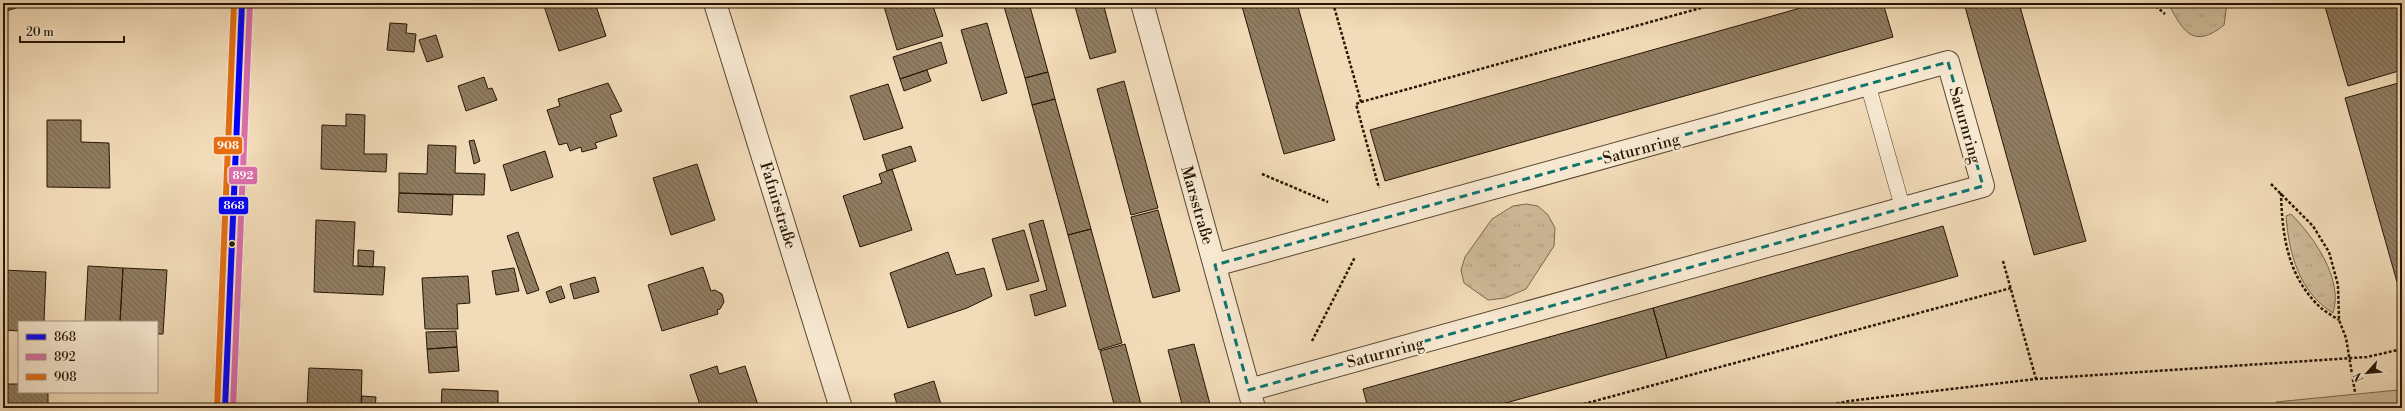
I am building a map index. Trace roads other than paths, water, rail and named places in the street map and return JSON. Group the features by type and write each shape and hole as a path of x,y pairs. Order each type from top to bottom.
{"street":[{"path":"225,408 242,3"},
{"name":"Fafnirstraße","path":"716,3 841,408"},
{"name":"Marsstraße","path":"1142,3 1251,399"},
{"name":"Saturnring","path":"1215,265 1948,62 1983,186 1251,399"}],"lane":[{"path":"1868,85 1903,209"}]}
